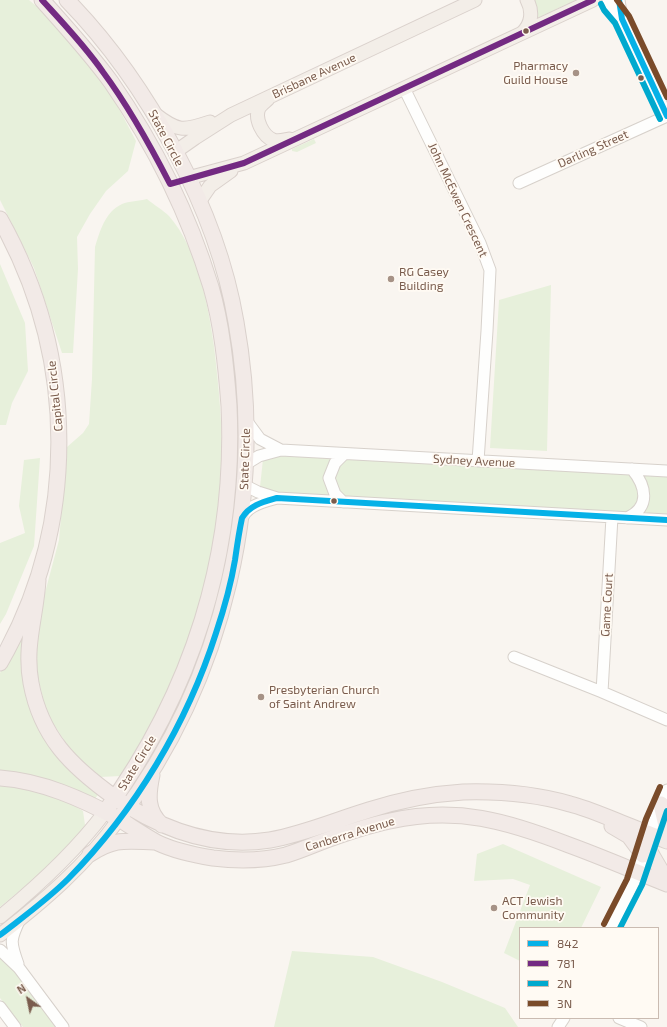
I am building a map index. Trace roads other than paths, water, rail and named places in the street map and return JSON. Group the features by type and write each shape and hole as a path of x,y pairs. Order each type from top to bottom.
{"highway":[{"name":"State Circle","path":"42,0 73,35 110,82 141,130 170,184 195,242 210,286 222,338 228,386 229,475 226,511 215,576 201,629 175,694 160,724 142,757 116,798 105,812"},
{"name":"State Circle","path":"67,0 94,29 154,113 199,202 221,262 234,310 241,354 246,420 246,464 241,522 234,560 216,633 190,700 171,739 154,769 119,819"},
{"name":"Brisbane Avenue","path":"159,162 175,152"},
{"path":"170,184 188,178"},
{"name":"Capital Circle","path":"0,220 20,258 40,310 50,351 57,392 59,420 58,476 50,532 38,580"},
{"name":"Sydney Avenue","path":"229,475 246,464"},
{"path":"229,475 244,485"},
{"path":"0,663 14,637 38,580"},
{"name":"Canberra Avenue","path":"38,580 29,637 28,658 32,686 39,710 53,738 70,761 84,774 128,807 163,826 212,840 243,842 263,841 297,834 390,804 418,797 462,792 500,793 533,796 569,803 594,812 646,844 667,841"},
{"path":"201,629 216,633"},
{"path":"175,694 190,700"},
{"path":"154,769 149,790 149,800 152,813 163,826"},
{"name":"Canberra Avenue","path":"0,778 46,786 74,797 119,819 157,842 175,849 205,857 229,860 258,860 292,853 355,831 390,821 425,815 457,815 490,819 536,832 667,884"},
{"path":"661,804 667,830"},
{"path":"594,812 629,836 646,844 667,880"},
{"path":"90,854 106,845 118,841 129,840 157,842"}],"main road":[{"name":"Brisbane Avenue","path":"175,152 201,133 231,115 474,0"},
{"path":"521,33 527,27 530,19 531,10 527,0"},
{"path":"199,202 212,183 244,163 593,0"},
{"path":"270,97 262,104 258,111 259,123 263,132 269,138 276,141 297,138"},
{"path":"154,113 169,125 185,129 231,115"},
{"path":"188,178 244,163"},
{"name":"State Circle","path":"0,916 52,872 105,812"},
{"name":"State Circle","path":"0,935 67,880 119,819"}],"street":[{"path":"608,0 611,6 622,18"},
{"path":"619,0 622,18 667,116"},
{"name":"John McEwen Crescent","path":"404,88 480,243 490,270 488,331 478,461"},
{"name":"Darling Street","path":"520,183 667,116"},
{"name":"Sydney Avenue","path":"246,420 260,439 281,450"},
{"name":"Sydney Avenue","path":"246,464 259,456 281,450 667,471"},
{"path":"343,502 335,494 330,478 335,463 344,454"},
{"path":"627,518 635,515 641,508 644,491 638,476 632,469"},
{"path":"244,485 258,492 277,498 667,520"},
{"path":"241,522 243,515 250,508 277,498"},
{"name":"Game Court","path":"602,692 612,517"},
{"path":"514,657 667,720"},
{"path":"612,927 634,882 646,844 667,790"},
{"path":"19,968 12,943 13,935 20,920"},
{"path":"0,950 19,968 63,1027"},
{"path":"0,1007 15,1027"},
{"path":"621,1019 641,1027"}],"place":[{"name":"Pharmacy Guild House","path":"576,73"},
{"name":"RG Casey Building","path":"391,279"},
{"name":"Presbyterian Church of Saint Andrew","path":"261,697"},
{"name":"ACT Jewish Community","path":"494,908"}]}
